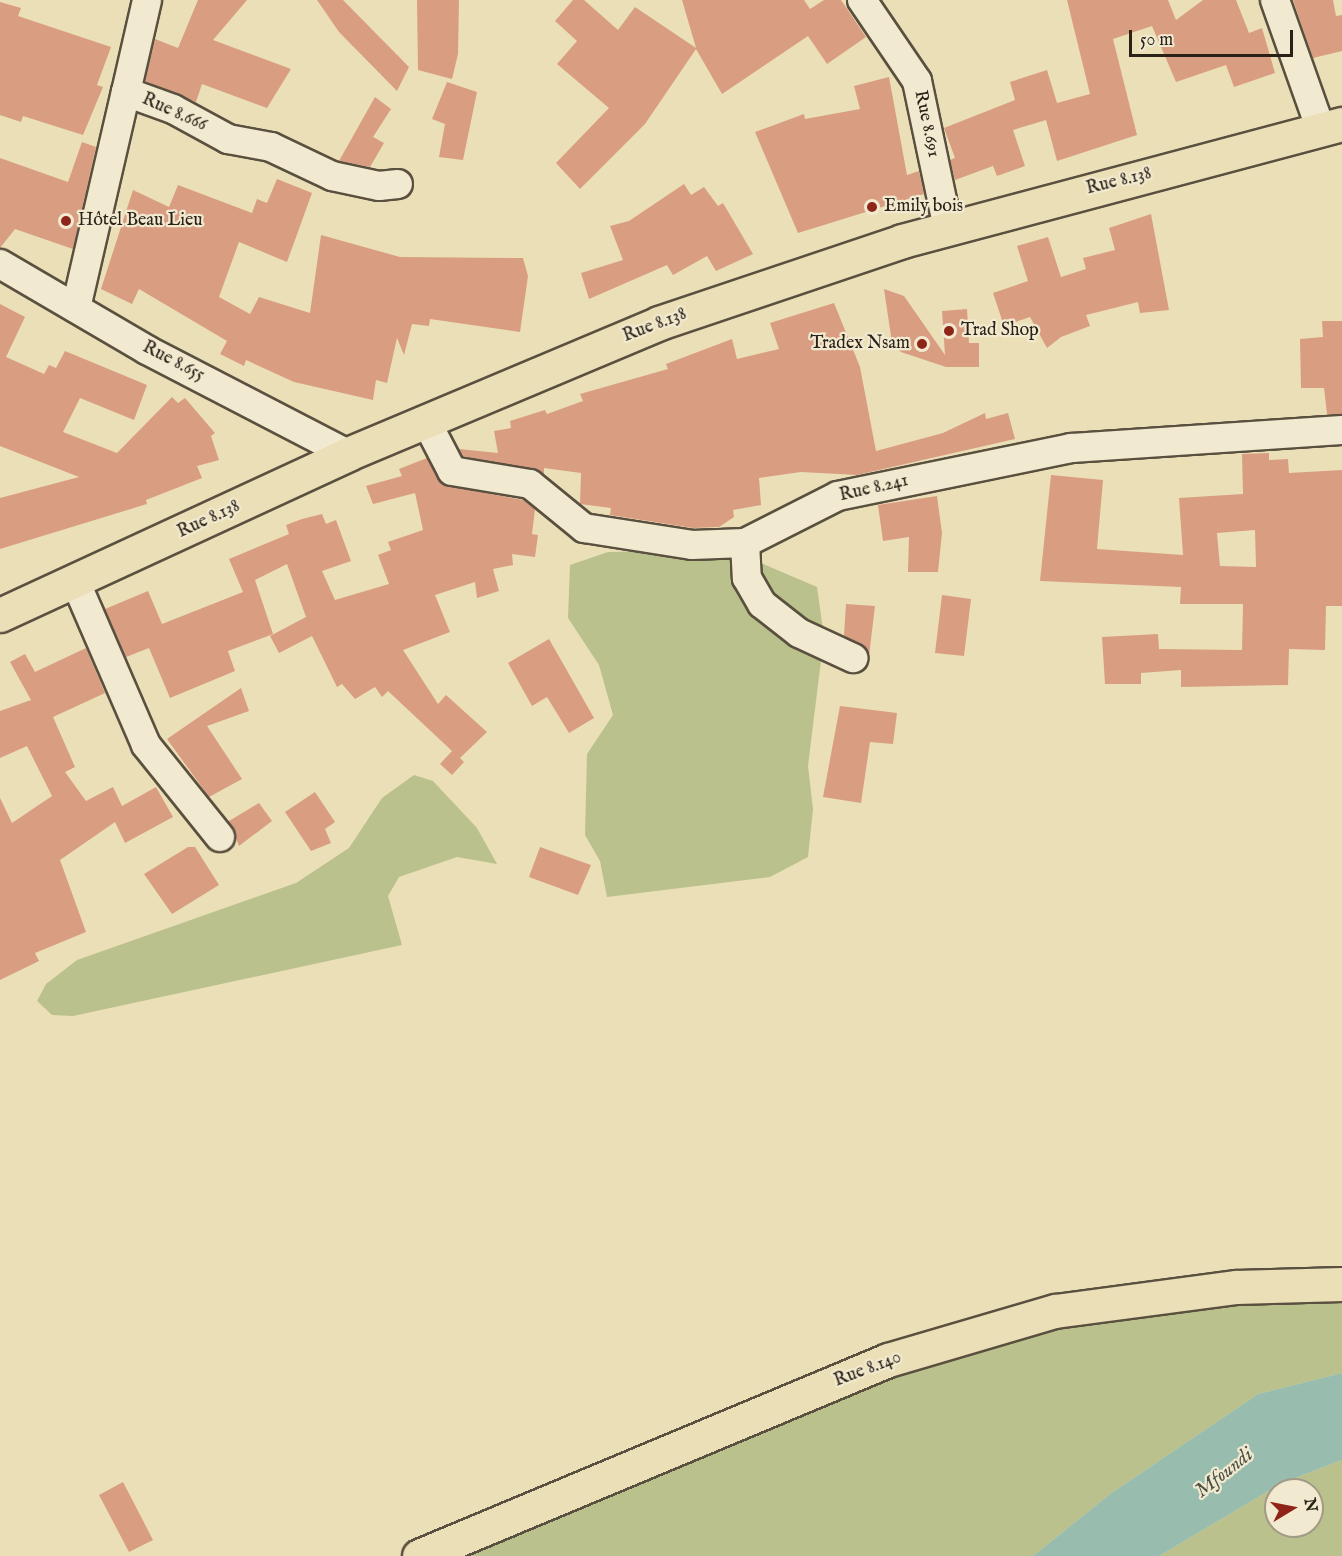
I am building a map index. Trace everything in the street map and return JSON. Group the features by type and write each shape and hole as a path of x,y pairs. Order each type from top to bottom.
{"main road":[{"name":"Rue 8.138","path":"0,615 76,583 348,454 659,323 948,228 1332,127"},
{"name":"Rue 8.140","path":"419,1556 888,1360 1055,1311 1236,1287 1342,1284"}],"street":[{"path":"126,92 147,0"},
{"name":"Rue 8.691","path":"862,0 917,81 948,228"},
{"path":"1275,0 1332,127"},
{"name":"Rue 8.666","path":"76,308 126,92 173,109 228,139 271,147 332,176 379,186 398,184"},
{"name":"Rue 8.655","path":"0,264 76,308 348,454"},
{"name":"Rue 8.241","path":"426,421 452,471 530,484 584,528 692,545 745,543 838,496 1071,448 1342,430"},
{"path":"745,543 747,578 762,604 799,633 853,658"},
{"path":"76,583 146,745 220,837"}],"green space":[{"path":"730,550 817,587 824,636 808,766 813,809 808,857 770,877 607,897 600,861 585,835 587,754 613,715 599,665 568,618 570,565 608,552"},
{"path":"414,775 433,781 477,828 497,864 457,857 399,877 388,896 402,945 73,1016 52,1015 37,1001 46,984 77,960 296,883 349,848 382,798"},
{"path":"1342,1284 1342,1373 1258,1394 1110,1494 1033,1556 419,1556 1055,1311"},
{"path":"1342,1460 1342,1556 1159,1556 1264,1494 1264,1538 1324,1538 1324,1478 1295,1478"}],"water":[{"name":"Mfoundi","path":"1342,1373 1342,1460 1295,1478 1264,1478 1264,1494 1159,1556 1033,1556 1110,1494 1258,1394"}],"building":[{"path":"198,0 247,0 213,40 291,69 267,108 202,84 196,102 145,81 155,39 178,48"},
{"path":"317,0 343,0 409,67 397,91 339,32"},
{"path":"417,0 459,0 458,54 452,79 418,70"},
{"path":"573,0 584,0 618,30 635,7 696,48 682,0 804,0 810,9 824,0 841,0 866,37 827,64 808,36 722,94 696,49 645,124 580,189 556,163 609,108 557,64 577,41 555,21"},
{"path":"1067,0 1168,0 1176,20 1203,0 1236,0 1249,33 1262,28 1275,73 1234,87 1226,65 1176,82 1152,26 1113,39 1137,135 1057,161 1046,120 1013,130 1025,166 997,176 993,166 955,180 950,160 955,158 944,128 1015,100 1010,82 1047,70 1057,103 1090,94"},
{"path":"1293,0 1333,0 1336,16 1342,15 1342,51 1313,58"},
{"path":"0,2 21,8 18,16 111,47 97,85 103,87 83,135 23,116 21,122 0,115"},
{"path":"889,77 907,175 919,171 924,194 798,233 755,132 804,114 805,119 860,109 854,86"},
{"path":"447,82 477,92 463,160 439,157 445,124 432,119"},
{"path":"375,97 391,109 373,137 384,143 370,167 339,161"},
{"path":"82,142 96,147 73,249 15,229 0,248 0,158 68,182"},
{"path":"277,179 312,193 287,262 239,242 219,297 250,314 259,297 310,313 321,235 400,257 523,258 528,276 520,332 430,319 429,326 412,324 404,355 397,338 387,383 376,380 373,400 294,382 246,360 244,366 220,354 227,341 139,289 132,304 101,289 133,190 169,207 178,185 252,213 257,199 267,203"},
{"path":"684,184 691,195 704,187 718,206 723,203 753,254 716,271 707,256 673,275 667,265 589,299 581,273 623,260 610,226 629,221"},
{"path":"1151,214 1169,310 1140,313 1138,302 1086,315 1090,326 1061,337 1047,348 1030,317 1004,326 993,293 1028,281 1017,246 1048,237 1061,277 1086,269 1083,258 1115,250 1109,228"},
{"path":"884,289 904,296 945,355 942,311 967,309 969,343 979,343 979,367 946,367 901,352 892,343"},
{"path":"834,303 860,367 876,451 943,433 985,413 986,419 1008,413 1015,439 857,475 801,472 759,478 761,505 733,510 734,517 719,527 693,528 610,515 611,508 580,504 581,473 544,468 544,474 463,456 459,449 498,453 494,431 511,428 510,421 545,410 547,414 583,401 580,394 668,369 666,364 732,339 737,359 779,349 770,323"},
{"path":"0,304 25,317 6,357 44,374 49,365 56,368 65,351 147,385 134,420 80,398 63,432 117,453 172,397 178,403 185,398 215,433 211,436 219,460 197,466 202,478 146,500 147,504 0,549 0,498 79,477 0,446"},
{"path":"1322,321 1342,321 1342,414 1327,414 1324,388 1301,388 1300,339 1323,337"},
{"path":"1269,453 1269,460 1288,459 1289,473 1342,470 1342,606 1326,606 1325,650 1289,649 1288,685 1181,687 1181,670 1141,673 1141,684 1105,684 1102,637 1158,634 1159,649 1242,650 1243,604 1180,604 1181,587 1040,581 1051,475 1103,480 1097,549 1183,555 1179,498 1243,494 1242,454","holes":["1255,530 1256,567 1220,566 1217,533"]},
{"path":"427,458 443,485 523,500 535,509 532,534 538,535 535,557 512,554 513,565 493,569 499,591 477,598 475,582 435,595 450,632 403,650 438,704 446,695 487,732 460,758 464,762 452,775 440,764 452,751 388,691 382,697 375,687 355,699 342,684 337,687 312,636 279,653 270,636 306,617 287,564 255,580 273,634 228,651 235,671 170,698 149,648 126,657 105,609 148,591 162,624 243,592 229,559 289,534 286,525 302,519 322,514 326,524 336,520 351,561 322,571 335,600 389,584 378,555 391,550 388,542 423,530 415,493 373,504 366,486 402,476 399,469"},
{"path":"937,496 942,533 938,572 908,572 909,537 883,541 878,505"},
{"path":"942,595 971,599 964,656 935,653"},
{"path":"846,604 875,606 869,656 844,635"},
{"path":"549,639 594,718 569,733 547,697 532,706 508,663"},
{"path":"86,648 105,693 53,717 75,767 65,772 86,801 113,787 122,806 156,787 173,817 125,843 115,822 60,860 86,932 35,953 39,961 0,980 0,798 12,823 52,796 27,746 0,758 0,711 31,700 10,662 25,654 35,672"},
{"path":"241,688 249,711 207,726 242,779 209,797 167,739"},
{"path":"840,706 897,713 893,744 870,742 861,803 823,797"},
{"path":"315,792 335,822 325,829 331,843 311,851 285,812"},
{"path":"259,803 272,821 239,846 229,821"},
{"path":"188,847 195,847 219,885 172,914 144,874"},
{"path":"540,847 591,865 578,895 529,877"},
{"path":"123,1482 153,1540 129,1552 99,1495"}],"place":[{"name":"Emily bois","path":"872,207"},
{"name":"Hôtel Beau Lieu","path":"66,221"},
{"name":"Trad Shop","path":"949,331"},
{"name":"Tradex Nsam","path":"922,344"}]}
